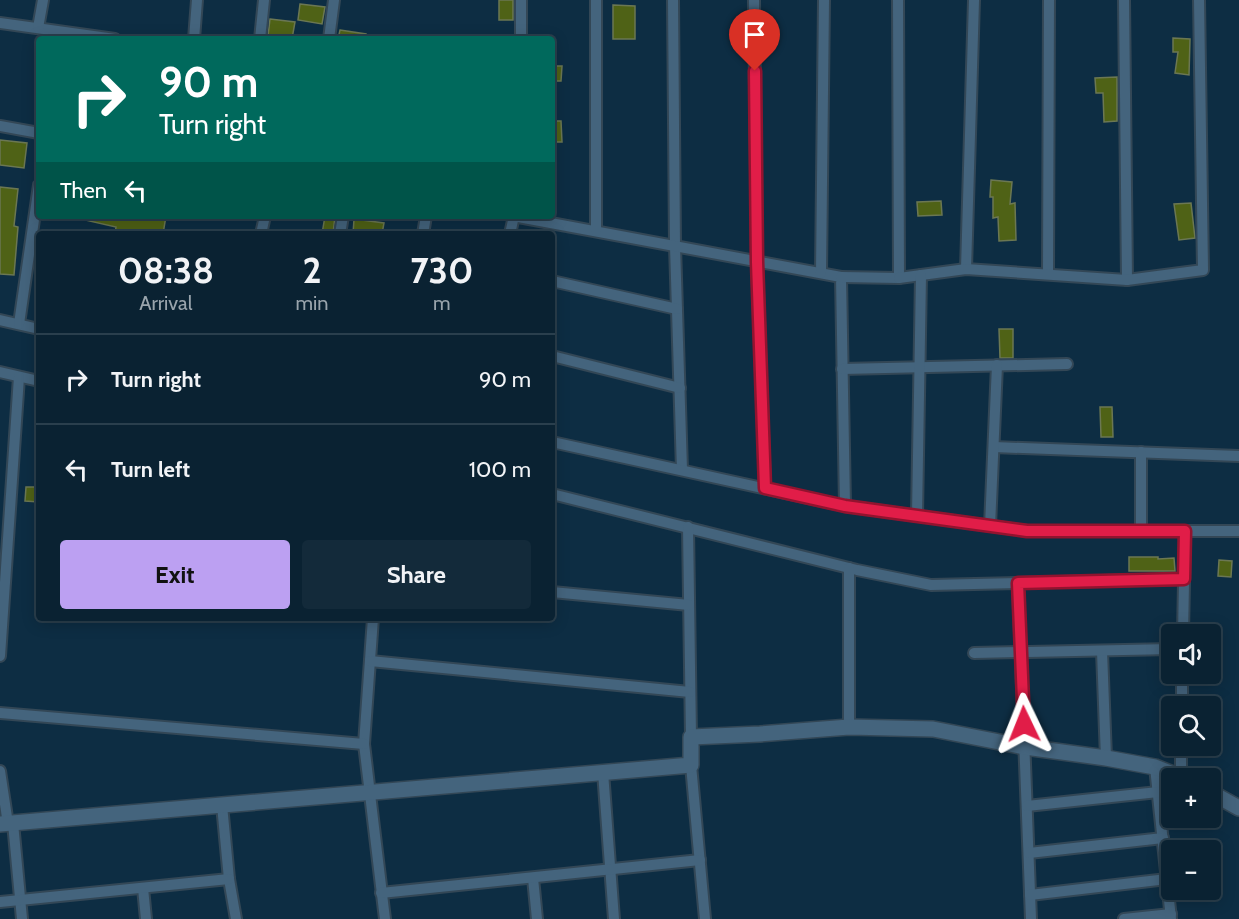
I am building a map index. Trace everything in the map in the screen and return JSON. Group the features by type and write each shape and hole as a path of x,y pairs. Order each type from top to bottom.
{"street":[{"path":"38,28 43,0"},
{"path":"194,36 197,0"},
{"path":"260,36 264,0"},
{"path":"329,36 334,0"},
{"path":"520,0 520,36"},
{"path":"596,0 596,231"},
{"path":"673,0 675,246 682,471"},
{"path":"754,0 757,262 765,488"},
{"path":"821,273 824,0"},
{"path":"898,0 898,278"},
{"path":"966,269 974,0"},
{"path":"1048,273 1049,0"},
{"path":"1124,0 1127,280"},
{"path":"530,219 841,277 898,278 966,269 1127,280 1203,270 1199,0"},
{"path":"0,23 94,36"},
{"path":"0,126 36,132"},
{"path":"19,324 36,206"},
{"path":"917,516 921,275"},
{"path":"841,277 845,506"},
{"path":"555,282 677,309"},
{"path":"0,320 36,328"},
{"path":"555,357 680,388"},
{"path":"842,369 1067,364"},
{"path":"990,526 997,365"},
{"path":"0,372 36,380"},
{"path":"0,656 19,377"},
{"path":"555,443 845,506 1027,531 1239,531"},
{"path":"994,447 1239,456"},
{"path":"1141,452 1141,531"},
{"path":"555,495 849,568 931,585 1184,579"},
{"path":"688,527 691,765 705,919"},
{"path":"1183,624 1185,531"},
{"path":"849,568 849,727"},
{"path":"1018,583 1031,919"},
{"path":"555,592 689,605"},
{"path":"373,621 364,744 385,919"},
{"path":"974,653 1161,649"},
{"path":"1102,651 1106,758"},
{"path":"370,661 690,692"},
{"path":"0,713 364,744"},
{"path":"691,736 760,735 849,727 933,729 1161,769"},
{"path":"7,824 691,765"},
{"path":"1029,853 1163,838 1155,767"},
{"path":"0,771 22,919"},
{"path":"603,772 614,919"},
{"path":"1027,806 1158,792"},
{"path":"222,805 229,879 236,919"},
{"path":"381,893 700,860"},
{"path":"533,878 537,919"},
{"path":"0,902 229,879"},
{"path":"1030,895 1161,880"},
{"path":"143,888 146,919"},
{"path":"1124,919 1171,917 1169,900"}],"building":[{"path":"499,0 513,0 513,20 499,20"},
{"path":"300,4 325,7 322,24 298,20"},
{"path":"613,5 635,6 635,39 613,39"},
{"path":"270,19 295,22 293,36 268,36"},
{"path":"340,30 366,34 366,36 339,36"},
{"path":"1173,38 1190,39 1189,75 1175,73 1178,52 1173,52"},
{"path":"555,66 562,66 561,81 555,81"},
{"path":"1117,77 1117,121 1104,122 1103,93 1096,93 1095,78"},
{"path":"555,121 561,121 562,142 555,142"},
{"path":"0,140 27,143 24,168 0,165"},
{"path":"991,180 1012,182 1010,204 1015,203 1016,240 999,241 998,217 993,218 993,197 990,197"},
{"path":"0,187 18,189 14,226 18,227 14,275 0,274"},
{"path":"941,201 942,215 918,216 917,202"},
{"path":"1191,203 1195,238 1179,240 1174,204"},
{"path":"166,219 164,231 115,231 116,227 85,220"},
{"path":"324,219 335,219 333,231 322,231"},
{"path":"354,219 384,223 383,231 353,231"},
{"path":"999,329 1013,329 1013,358 1000,358"},
{"path":"1100,407 1112,407 1113,437 1101,437"},
{"path":"26,487 36,487 36,502 25,501"},
{"path":"1129,557 1174,558 1175,571 1129,571"},
{"path":"1219,560 1232,561 1231,577 1218,576"}],"route":[{"path":"755,71 757,262 765,488 845,506 1027,531 1185,531 1184,579 1018,583 1024,724"}]}
